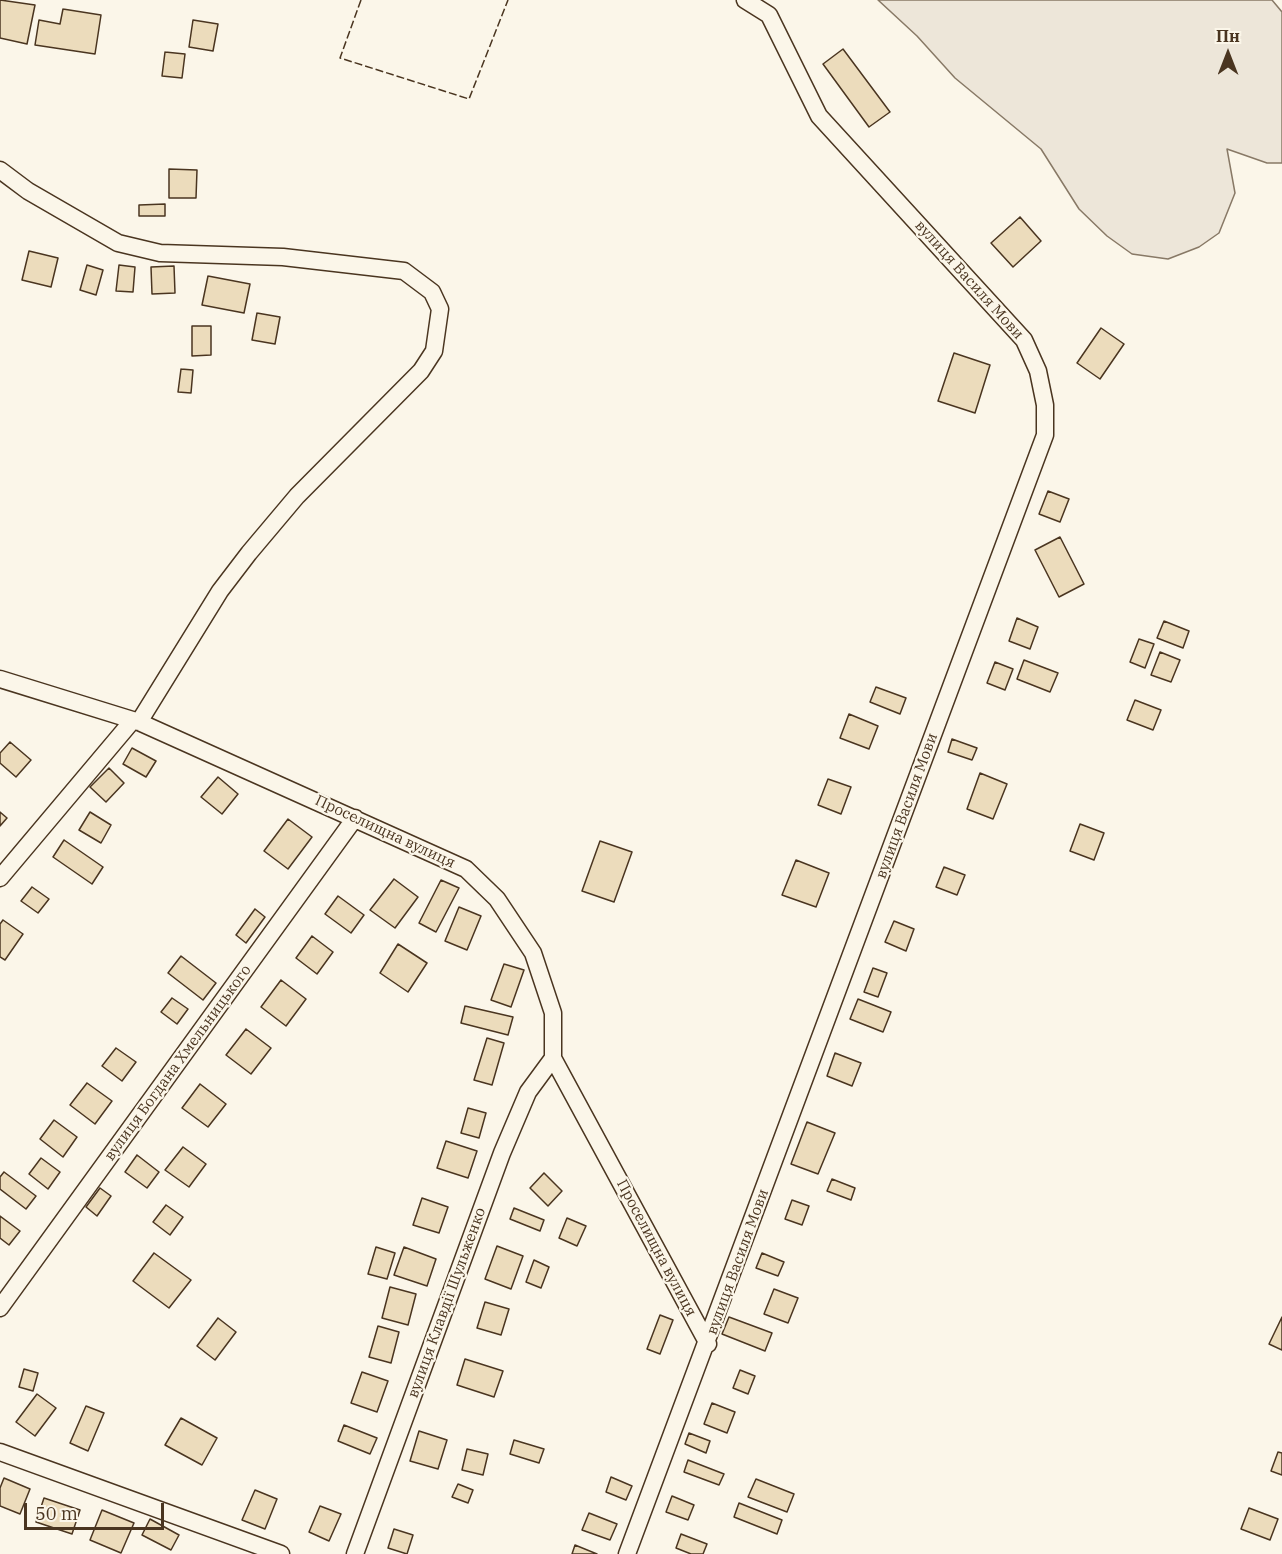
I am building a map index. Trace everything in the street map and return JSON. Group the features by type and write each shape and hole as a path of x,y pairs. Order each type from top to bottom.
{"street":[{"name":"вулиця Василя Мови","path":"627,1554 708,1344 1045,435 1043,394 1038,371 1024,340 819,116 769,15 746,0"},
{"path":"0,170 28,191 118,243 160,253 283,257 404,271 432,292 440,309 434,351 421,371 297,496 249,553 220,591 136,721 0,878"},
{"name":"Проселищна вулиця","path":"0,679 136,721 466,869 497,899 533,953 553,1012 552,1058 708,1344"},
{"name":"вулиця Богдана Хмельницького","path":"0,1308 355,818"},
{"name":"вулиця Клавдії Шульженко","path":"355,1554 502,1153 528,1092 552,1058"},
{"path":"0,1452 281,1554"}],"shaded area":[{"path":"878,0 1272,0 1282,12 1282,163 1267,163 1227,149 1235,193 1219,233 1199,247 1168,259 1132,254 1107,236 1079,209 1041,149 955,78 917,36"}],"building":[{"path":"0,0 35,5 27,44 0,38"},
{"path":"63,9 101,15 95,54 35,45 39,20 60,24"},
{"path":"193,20 218,24 213,51 189,47"},
{"path":"843,49 890,112 869,127 823,64"},
{"path":"165,52 185,54 182,78 162,76"},
{"path":"169,169 197,170 196,198 169,198"},
{"path":"165,204 165,216 139,216 139,205"},
{"path":"1020,217 1041,241 1013,267 991,243"},
{"path":"29,251 58,258 51,287 22,280"},
{"path":"87,265 103,270 96,295 80,290"},
{"path":"119,265 135,267 133,292 116,291"},
{"path":"174,266 175,293 152,294 151,267"},
{"path":"208,276 250,284 244,313 202,305"},
{"path":"257,313 280,317 275,344 252,340"},
{"path":"192,326 211,326 211,355 192,356"},
{"path":"1101,328 1124,344 1100,379 1077,363"},
{"path":"954,353 990,365 975,413 938,401"},
{"path":"181,369 193,370 191,393 178,392"},
{"path":"1048,491 1069,499 1060,522 1039,514"},
{"path":"1060,537 1084,584 1059,597 1035,550"},
{"path":"1017,618 1038,627 1030,649 1009,641"},
{"path":"1164,621 1189,631 1183,648 1157,638"},
{"path":"1139,639 1154,644 1145,668 1130,662"},
{"path":"1160,652 1180,660 1171,682 1151,675"},
{"path":"1024,660 1058,673 1050,692 1017,679"},
{"path":"995,662 1013,669 1005,690 987,683"},
{"path":"876,687 906,698 900,714 870,702"},
{"path":"1135,700 1161,710 1153,730 1127,720"},
{"path":"849,714 878,726 869,749 840,738"},
{"path":"952,739 977,748 972,760 948,752"},
{"path":"10,742 31,760 16,777 0,763 0,753"},
{"path":"132,748 156,761 146,777 123,764"},
{"path":"109,768 124,783 106,802 90,787"},
{"path":"980,773 1007,784 993,819 967,809"},
{"path":"218,777 238,794 222,814 201,797"},
{"path":"828,779 851,787 841,814 818,805"},
{"path":"0,812 7,818 0,826"},
{"path":"90,812 111,825 101,843 79,830"},
{"path":"288,819 312,837 288,869 264,851"},
{"path":"1080,824 1104,833 1094,860 1070,851"},
{"path":"64,840 103,867 92,884 53,857"},
{"path":"600,841 632,852 614,902 582,891"},
{"path":"796,860 829,873 816,907 782,895"},
{"path":"944,867 965,875 957,895 936,887"},
{"path":"394,879 418,897 395,928 370,910"},
{"path":"441,880 459,888 436,932 419,923"},
{"path":"32,887 49,899 38,913 21,901"},
{"path":"338,896 364,915 351,933 325,914"},
{"path":"459,907 481,916 467,950 445,941"},
{"path":"255,909 265,917 246,943 236,935"},
{"path":"3,920 23,934 5,960 0,957 0,924"},
{"path":"894,921 914,929 906,951 885,942"},
{"path":"312,936 333,952 317,974 296,958"},
{"path":"398,944 427,963 408,992 380,973"},
{"path":"181,956 216,983 203,1000 168,973"},
{"path":"504,964 524,970 511,1007 491,1000"},
{"path":"873,968 887,973 878,997 864,992"},
{"path":"281,980 306,999 286,1026 261,1007"},
{"path":"172,998 188,1009 177,1024 161,1012"},
{"path":"858,999 891,1012 883,1032 850,1019"},
{"path":"465,1006 513,1017 508,1035 461,1023"},
{"path":"246,1029 271,1048 251,1074 226,1055"},
{"path":"487,1038 504,1043 492,1085 474,1080"},
{"path":"116,1048 136,1062 122,1081 102,1066"},
{"path":"835,1053 861,1063 852,1086 827,1076"},
{"path":"87,1083 112,1101 95,1124 70,1105"},
{"path":"200,1084 226,1104 208,1127 182,1108"},
{"path":"468,1108 486,1113 479,1138 461,1133"},
{"path":"54,1120 77,1137 63,1157 40,1139"},
{"path":"807,1122 835,1133 818,1174 791,1164"},
{"path":"446,1141 477,1151 468,1178 437,1168"},
{"path":"183,1147 206,1164 189,1187 165,1170"},
{"path":"137,1155 159,1172 147,1188 125,1172"},
{"path":"41,1158 60,1172 48,1189 29,1174"},
{"path":"4,1172 36,1196 26,1209 0,1189 0,1177"},
{"path":"544,1173 562,1191 548,1206 530,1188"},
{"path":"832,1179 855,1188 851,1200 827,1191"},
{"path":"100,1188 111,1196 97,1216 86,1207"},
{"path":"422,1198 448,1207 439,1233 413,1225"},
{"path":"792,1200 809,1206 802,1225 785,1219"},
{"path":"166,1205 183,1217 170,1235 153,1222"},
{"path":"514,1208 544,1220 540,1231 510,1219"},
{"path":"0,1216 20,1231 9,1245 0,1238"},
{"path":"567,1218 586,1226 577,1246 559,1238"},
{"path":"497,1246 523,1256 511,1289 485,1279"},
{"path":"376,1247 395,1253 387,1279 368,1274"},
{"path":"404,1247 436,1259 427,1286 394,1275"},
{"path":"154,1253 191,1280 169,1308 133,1281"},
{"path":"762,1253 784,1262 778,1276 756,1268"},
{"path":"534,1260 549,1267 541,1288 526,1282"},
{"path":"390,1287 416,1294 408,1325 382,1318"},
{"path":"774,1289 798,1298 788,1323 764,1314"},
{"path":"485,1302 509,1309 501,1335 477,1328"},
{"path":"660,1315 673,1320 660,1354 647,1349"},
{"path":"729,1317 772,1333 765,1351 722,1334"},
{"path":"1282,1317 1282,1350 1269,1344"},
{"path":"218,1318 236,1332 215,1360 197,1346"},
{"path":"378,1326 399,1332 391,1363 369,1357"},
{"path":"465,1359 503,1371 494,1397 457,1385"},
{"path":"24,1369 38,1373 33,1391 19,1387"},
{"path":"740,1370 755,1376 748,1394 733,1388"},
{"path":"362,1372 388,1381 377,1412 351,1403"},
{"path":"37,1394 56,1408 35,1436 16,1422"},
{"path":"712,1403 735,1412 727,1433 704,1424"},
{"path":"86,1406 104,1413 88,1451 70,1443"},
{"path":"181,1418 217,1438 202,1465 165,1445"},
{"path":"344,1425 377,1438 370,1454 338,1441"},
{"path":"419,1431 447,1440 438,1469 410,1461"},
{"path":"689,1433 710,1441 706,1453 685,1444"},
{"path":"514,1440 544,1449 539,1463 510,1454"},
{"path":"467,1449 488,1454 483,1475 462,1470"},
{"path":"1278,1452 1282,1453 1282,1475 1271,1471"},
{"path":"688,1460 724,1474 719,1485 684,1472"},
{"path":"611,1477 632,1486 626,1500 606,1492"},
{"path":"4,1478 30,1489 20,1514 0,1506 0,1488"},
{"path":"756,1479 794,1494 787,1512 748,1497"},
{"path":"458,1484 473,1490 468,1503 452,1497"},
{"path":"255,1490 277,1499 265,1529 242,1520"},
{"path":"672,1496 694,1505 688,1520 666,1512"},
{"path":"44,1498 80,1510 72,1534 36,1522"},
{"path":"739,1503 782,1520 777,1534 734,1517"},
{"path":"320,1506 341,1514 329,1541 309,1532"},
{"path":"1249,1508 1278,1519 1270,1540 1241,1529"},
{"path":"102,1510 134,1523 121,1553 90,1540"},
{"path":"589,1513 617,1524 610,1540 582,1530"},
{"path":"150,1519 179,1535 171,1550 142,1535"},
{"path":"394,1529 413,1535 407,1554 388,1548"},
{"path":"681,1534 707,1544 703,1554 691,1554 676,1548"},
{"path":"575,1545 597,1554 572,1554"}],"fence":[{"path":"361,0 340,58 469,99 508,0"}]}
